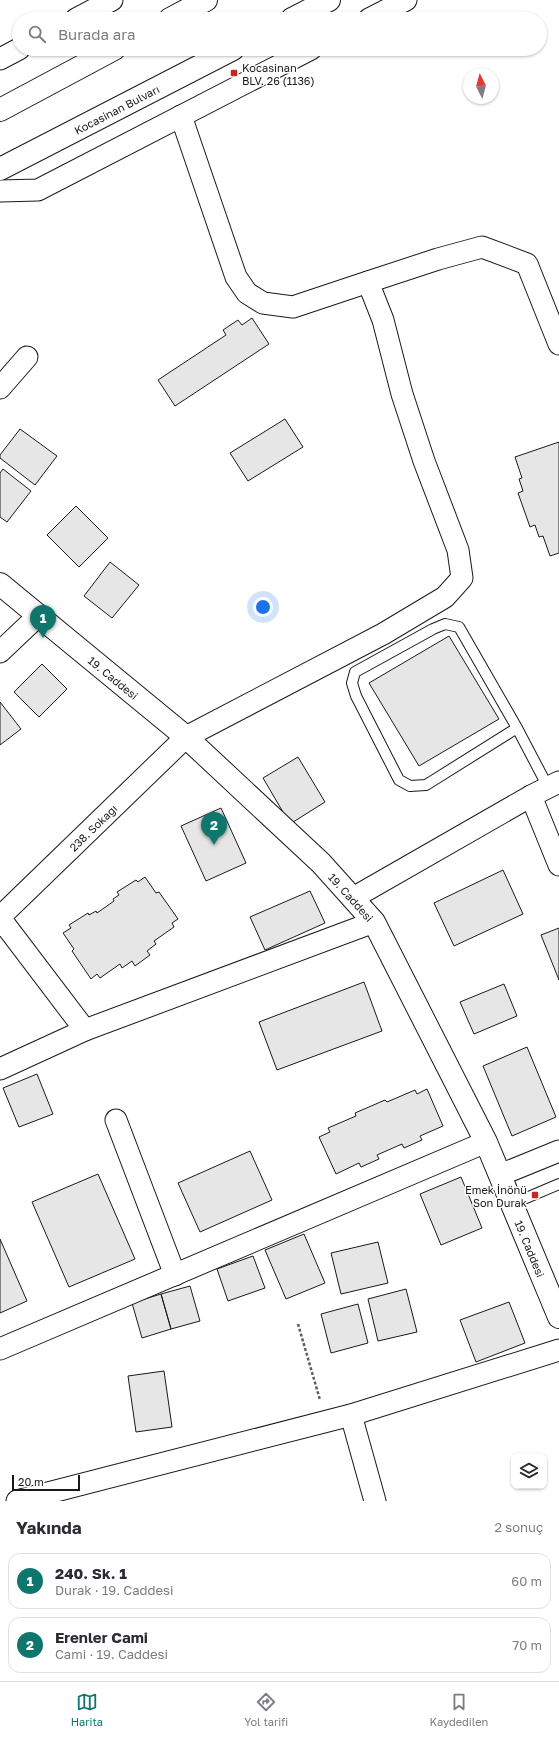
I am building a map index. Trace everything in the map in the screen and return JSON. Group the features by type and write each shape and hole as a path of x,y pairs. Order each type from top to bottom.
{"main road":[{"path":"183,12 206,0"},
{"path":"306,12 329,0"},
{"path":"0,110 101,56"},
{"name":"Kocasinan Bulvarı","path":"0,169 219,56"},
{"name":"19. Caddesi","path":"0,584 186,738 321,863 374,922 486,1142 559,1317"}],"street":[{"path":"89,12 112,0"},
{"path":"383,12 406,0"},
{"path":"0,59 12,53"},
{"path":"0,191 38,190 297,56"},
{"path":"181,116 236,276 247,293 263,304 293,307 438,259 482,247 527,264 559,344"},
{"name":"238. Sokağı","path":"0,917 186,738 382,634 445,597 462,578 458,550 424,461 402,394 383,320 368,282"},
{"path":"0,388 27,357"},
{"path":"0,652 39,615"},
{"path":"352,898 546,788 559,865"},
{"path":"0,917 85,1030"},
{"path":"0,1069 85,1030 374,922"},
{"path":"116,1120 175,1275"},
{"path":"0,1349 486,1142"},
{"path":"500,1175 559,1151"},
{"path":"17,1501 351,1415 559,1350"},
{"path":"351,1415 375,1501"}],"lane":[{"path":"517,728 426,785 410,786 399,780 356,696 352,683 355,672 433,629 445,624 459,627 517,728 546,788"},
{"path":"512,1204 559,1184"}],"path":[{"path":"298,1324 326,1421"}],"building":[{"path":"252,318 269,344 175,406 158,380 226,335 223,330 238,320 242,325"},
{"path":"285,419 303,447 248,481 230,453"},
{"path":"20,429 57,456 35,485 0,458 0,455"},
{"path":"559,442 559,553 550,556 543,536 539,537 535,525 530,527 518,493 523,491 519,479 522,478 515,457"},
{"path":"3,469 31,491 7,522 0,517 0,473"},
{"path":"76,506 108,538 79,567 47,535"},
{"path":"110,562 139,585 112,618 84,596"},
{"path":"449,636 499,719 419,766 369,683"},
{"path":"42,664 67,689 39,717 14,692"},
{"path":"0,702 21,729 0,745"},
{"path":"298,757 325,802 290,824 263,778"},
{"path":"221,808 246,863 206,881 181,826"},
{"path":"503,870 523,914 454,946 434,903"},
{"path":"145,877 156,893 159,892 178,919 172,923 174,927 154,941 156,944 147,951 150,955 135,966 132,961 122,968 120,964 100,978 97,974 91,979 72,951 74,949 63,933 71,928 69,925 88,913 89,915 96,911 97,913 114,901 113,899 119,895 117,892 136,880 138,882"},
{"path":"310,891 325,923 265,950 250,917"},
{"path":"559,928 559,980 541,935"},
{"path":"364,982 382,1031 277,1070 259,1022"},
{"path":"504,984 517,1016 474,1034 460,1002"},
{"path":"527,1047 556,1117 512,1136 483,1066"},
{"path":"37,1074 53,1114 19,1127 3,1088"},
{"path":"427,1089 443,1126 420,1136 422,1140 404,1148 402,1144 377,1155 379,1159 361,1167 359,1163 336,1174 319,1137 330,1132 328,1128 356,1116 355,1113 385,1100 387,1102 415,1090 417,1094"},
{"path":"250,1151 272,1200 200,1232 178,1183"},
{"path":"98,1174 135,1259 69,1287 32,1202"},
{"path":"461,1177 482,1228 441,1245 420,1194"},
{"path":"304,1234 325,1283 286,1299 265,1250"},
{"path":"0,1239 27,1301 0,1313"},
{"path":"378,1242 388,1283 341,1294 331,1253"},
{"path":"253,1256 265,1288 228,1301 217,1269"},
{"path":"190,1286 200,1321 171,1329 161,1294"},
{"path":"406,1289 417,1332 378,1341 368,1299"},
{"path":"161,1294 171,1329 142,1338 132,1303"},
{"path":"509,1302 525,1343 476,1362 460,1320"},
{"path":"358,1304 368,1343 331,1353 321,1314"},
{"path":"164,1371 172,1427 136,1432 128,1376"}],"place":[{"name":"Kocasinan BLV. 26 (1136)","path":"234,73"},
{"name":"240. Sk. 1","path":"43,638"},
{"name":"Erenler Cami","path":"214,845"},
{"name":"Emek İnönü Son Durak","path":"535,1195"}]}
